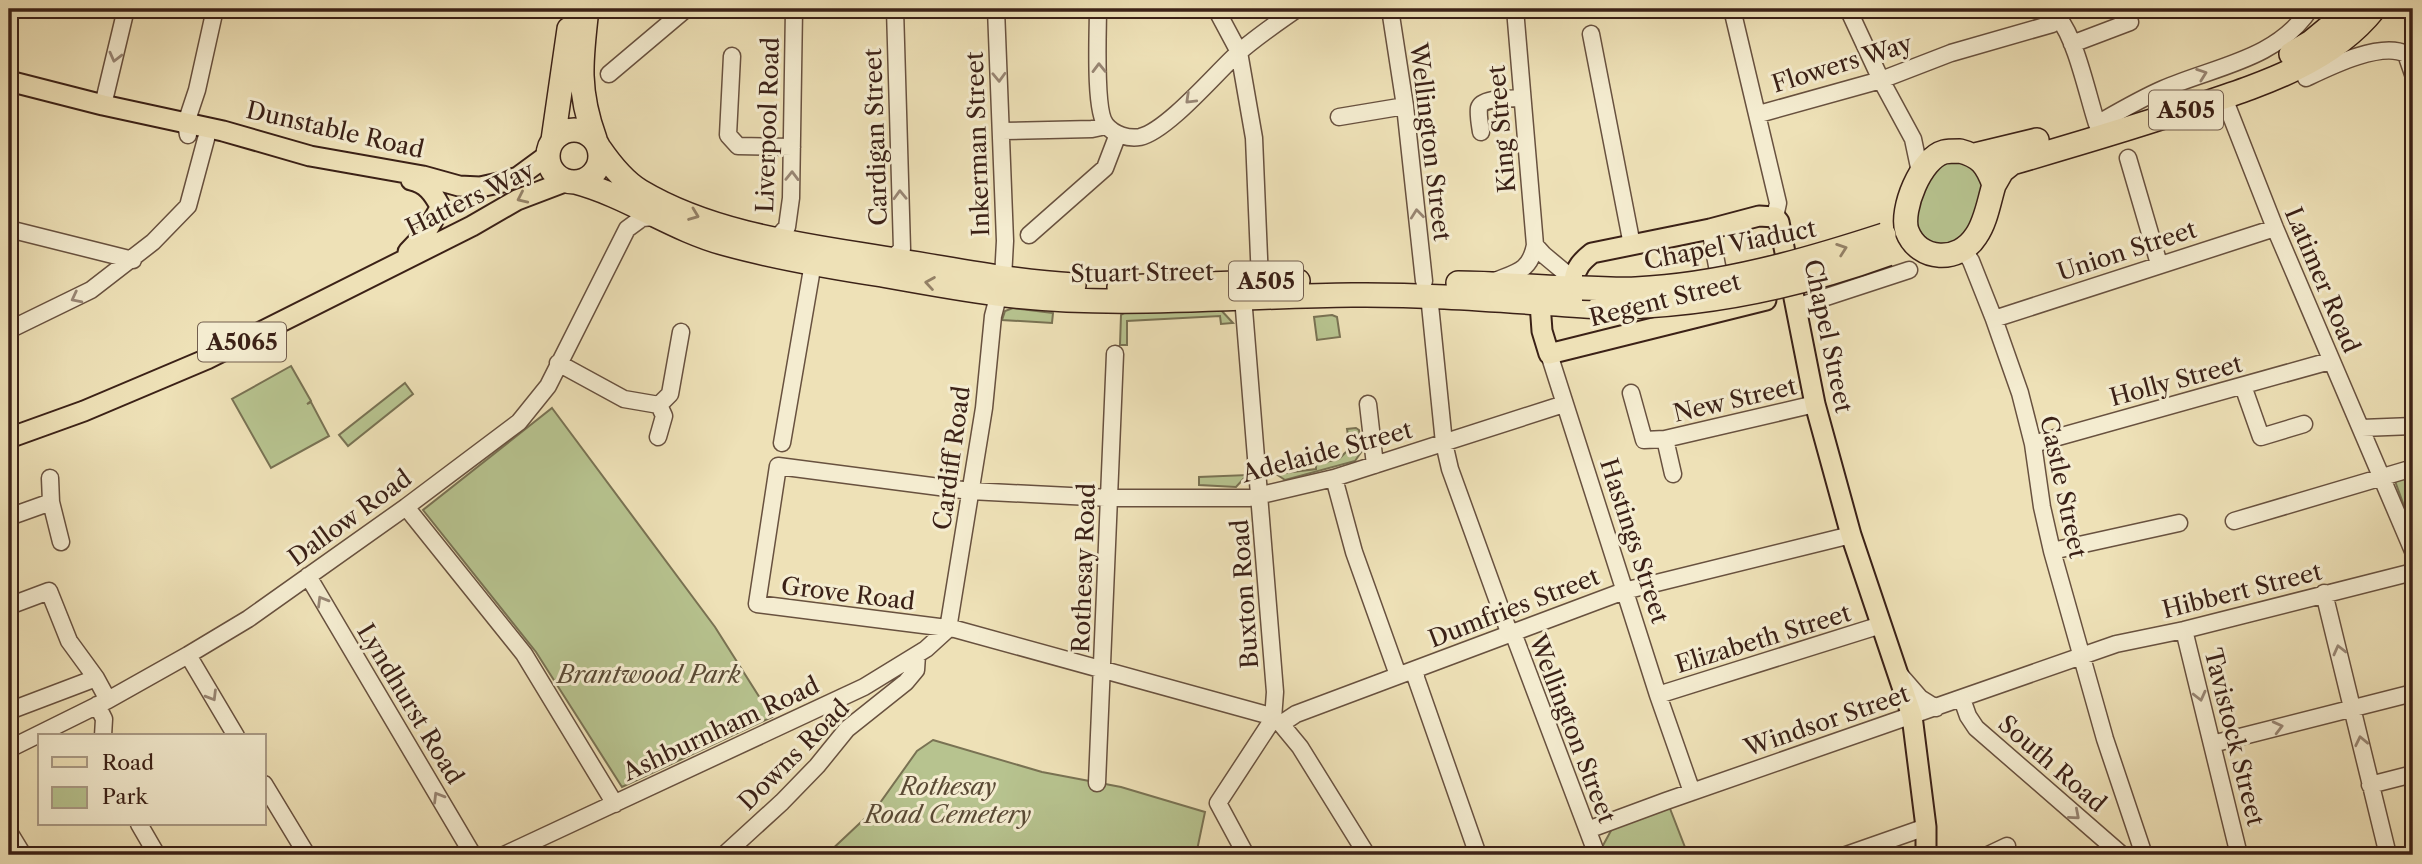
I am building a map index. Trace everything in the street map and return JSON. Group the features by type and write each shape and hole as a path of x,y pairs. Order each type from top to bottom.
{"highway":[{"path":"572,9 551,148 555,174 571,181 583,180 599,165 598,144 585,110 580,71 587,9"},
{"name":"A505","path":"1942,152 1960,151 1975,155 2001,150 2096,124 2206,89 2271,64 2365,10"},
{"name":"A505","path":"1905,217 1886,244 1920,249 1940,257 1964,249 1979,233 1994,185 2002,171 2012,163 2121,132 2224,98 2290,72 2336,44 2365,10"},
{"path":"551,148 559,134 574,129 589,134 598,144"},
{"name":"A505","path":"598,144 624,178 640,191 694,215 776,239 826,250 892,259"},
{"path":"1920,249 1907,230 1905,217 1920,172 1942,152"},
{"path":"1975,155 1984,164 1994,185"},
{"name":"A505","path":"571,181 618,197 689,232 726,244 813,263"},
{"name":"Chapel Viaduct","path":"1578,284 1636,289 1699,282 1886,244"},
{"name":"Chapel Viaduct","path":"1600,307 1652,308 1792,285 1843,270 1886,244"},
{"name":"Stuart Street","path":"892,259 1050,299 1120,302 1489,283 1530,288 1578,284"},
{"name":"Stuart Street","path":"813,263 855,271 1000,286 1110,287 1260,281 1427,288 1540,303 1600,307"}],"main road":[{"name":"Dunstable Road","path":"9,81 103,105 114,116 197,131 317,158 423,176 459,186 480,187 518,177 551,148"},
{"name":"Dunstable Road","path":"197,131 279,157 418,181 433,193 440,207"},
{"name":"Hatters Way","path":"9,438 84,411 207,359 517,200 571,181"},
{"name":"Hatters Way","path":"395,264 425,234 447,192 459,186"},
{"path":"440,207 443,215 451,222 480,220"},
{"path":"1578,284 1579,264 1592,253 1759,216 1774,217"},
{"name":"Chapel Street","path":"1774,217 1781,228 1815,404 1851,535 1912,716 1926,827 1926,855"},
{"name":"Regent Street","path":"1549,354 1726,310 1795,300"},
{"name":"Hastings Street","path":"1540,303 1542,331 1549,354"}],"street":[{"path":"103,105 126,9"},
{"path":"609,74 686,9"},
{"name":"Liverpool Road","path":"776,239 787,227 791,198 794,9"},
{"name":"Cardigan Street","path":"892,259 902,249 895,9"},
{"name":"Inkerman Street","path":"996,9 1005,253 1000,286"},
{"path":"1029,235 1105,168 1112,130 1100,106 1098,9"},
{"path":"1216,9 1239,52 1254,138 1260,281"},
{"path":"1002,131 1092,129 1112,130 1127,137 1141,136 1163,124 1239,52 1297,9"},
{"name":"Wellington Street","path":"1390,9 1405,106 1444,443 1450,469 1597,855"},
{"name":"King Street","path":"1515,9 1535,245"},
{"name":"Chapel Street","path":"1732,9 1778,203 1774,217"},
{"path":"1848,9 1881,80 1913,139 1920,172"},
{"path":"2059,14 2072,44 2096,124 2162,89 2264,51 2289,36 2310,9"},
{"path":"197,131 197,90 218,11"},
{"name":"Flowers Way","path":"1759,114 1881,80 1951,53 2052,24 2059,14"},
{"path":"2072,44 2130,22"},
{"path":"1591,34 1632,245"},
{"path":"2306,78 2342,61 2385,51 2400,50 2406,54 2412,67"},
{"path":"732,56 728,135 738,146 792,147"},
{"path":"9,330 91,290 133,260 188,206 200,113 197,90"},
{"path":"1481,132 1479,108 1482,103 1522,98"},
{"name":"Latimer Road","path":"2224,98 2330,360 2362,428 2413,551"},
{"path":"1339,117 1405,106"},
{"path":"1913,139 1942,152"},
{"path":"2129,158 2159,264"},
{"path":"618,197 627,229 642,218 656,217"},
{"name":"Union Street","path":"1994,319 2275,228"},
{"path":"9,229 133,260"},
{"name":"Dallow Road","path":"39,734 188,655 248,619 406,507 519,422 548,386 627,229"},
{"path":"1710,229 1726,310"},
{"path":"1489,283 1516,274 1529,264 1535,245"},
{"path":"1535,245 1578,284"},
{"name":"Castle Street","path":"1964,249 1994,319 2020,393 2033,443 2042,507 2052,551 2105,739 2142,855"},
{"path":"782,443 813,263"},
{"path":"1795,300 1909,270"},
{"name":"Cardiff Road","path":"948,629 984,408 1000,286"},
{"name":"Buxton Road","path":"1243,297 1277,722"},
{"path":"659,405 670,394 681,332"},
{"name":"Rothesay Road","path":"1097,783 1115,354"},
{"name":"Hastings Street","path":"1549,354 1624,591 1692,792"},
{"name":"Holly Street","path":"2033,443 2330,360"},
{"path":"558,363 624,399 659,405"},
{"path":"2243,386 2261,437 2304,424"},
{"path":"1631,393 1644,440 1665,439 1673,474"},
{"path":"1368,404 1375,465"},
{"name":"Adelaide Street","path":"778,466 970,491 1110,498 1227,499 1260,496 1334,478 1564,404"},
{"name":"New Street","path":"1665,439 1815,404"},
{"path":"658,437 664,416 659,405"},
{"path":"2362,428 2413,426"},
{"name":"Grove Road","path":"778,466 757,604 948,629"},
{"path":"2234,521 2413,468"},
{"path":"50,478 51,502 61,542"},
{"path":"1334,478 1354,552 1398,675"},
{"path":"9,517 51,502"},
{"path":"406,507 524,654 615,804"},
{"path":"2052,551 2179,523"},
{"name":"Dumfries Street","path":"1277,722 1624,591 1851,535"},
{"name":"Hibbert Street","path":"2082,656 2116,644 2184,630 2413,572"},
{"name":"Lyndhurst Road","path":"308,576 473,855"},
{"path":"9,606 49,591 69,641 96,678 102,702 103,734"},
{"path":"2324,593 2388,855"},
{"name":"Elizabeth Street","path":"1658,695 1881,625"},
{"path":"948,629 1262,713 1277,722 1300,747 1367,855"},
{"name":"Ashburnham Road","path":"504,855 864,687 917,655 948,629"},
{"name":"Tavistock Street","path":"2184,630 2239,855"},
{"path":"188,655 235,734"},
{"name":"Downs Road","path":"724,855 817,766 846,729 906,682 916,670 917,655"},
{"name":"Windsor Street","path":"1589,832 1593,828 1692,792 2082,656"},
{"name":"Castle Street","path":"2064,662 2079,672 2090,708 2105,739"},
{"path":"1416,669 1416,678 1478,855"},
{"name":"Chapel Street","path":"1896,671 1912,691 1936,708"},
{"path":"9,711 96,678"},
{"path":"2212,744 2413,693"},
{"name":"South Road","path":"1962,699 1976,728 2122,855"},
{"path":"1246,855 1218,803 1277,722"},
{"name":"Dallow Road","path":"9,749 38,734"},
{"path":"2370,785 2413,774"},
{"path":"266,787 307,855"},
{"path":"140,826 157,855"},
{"path":"1846,855 1926,827"},
{"path":"9,832 23,855"},
{"path":"1987,855 2007,846"}],"green space":[{"path":"1958,159 1980,172 1985,185 1968,234 1958,242 1935,245 1917,228 1916,212 1934,172 1942,165"},
{"path":"1013,308 1053,313 1052,323 1002,320 1005,311"},
{"path":"1220,309 1233,323 1221,324 1220,316 1127,321 1127,345 1120,345 1121,315 1128,311"},
{"path":"1314,317 1337,317 1340,337 1317,340"},
{"path":"291,366 311,401 307,404 311,402 329,436 271,468 232,399"},
{"path":"405,383 413,394 348,446 339,435"},
{"name":"Brantwood Park","path":"552,408 715,627 772,717 622,787 536,652 423,510"},
{"path":"1347,429 1359,430 1362,451 1355,461 1285,480 1276,474 1316,469 1316,464 1339,459 1350,448"},
{"path":"1247,475 1236,487 1199,485 1199,477"},
{"path":"2413,477 2413,516 2408,517 2395,481"},
{"name":"Rothesay Road Cemetery","path":"933,740 1042,772 1121,787 1205,812 1196,855 826,855 877,807 917,751"},
{"path":"1669,806 1688,855 1604,855 1601,849 1613,827"}]}
